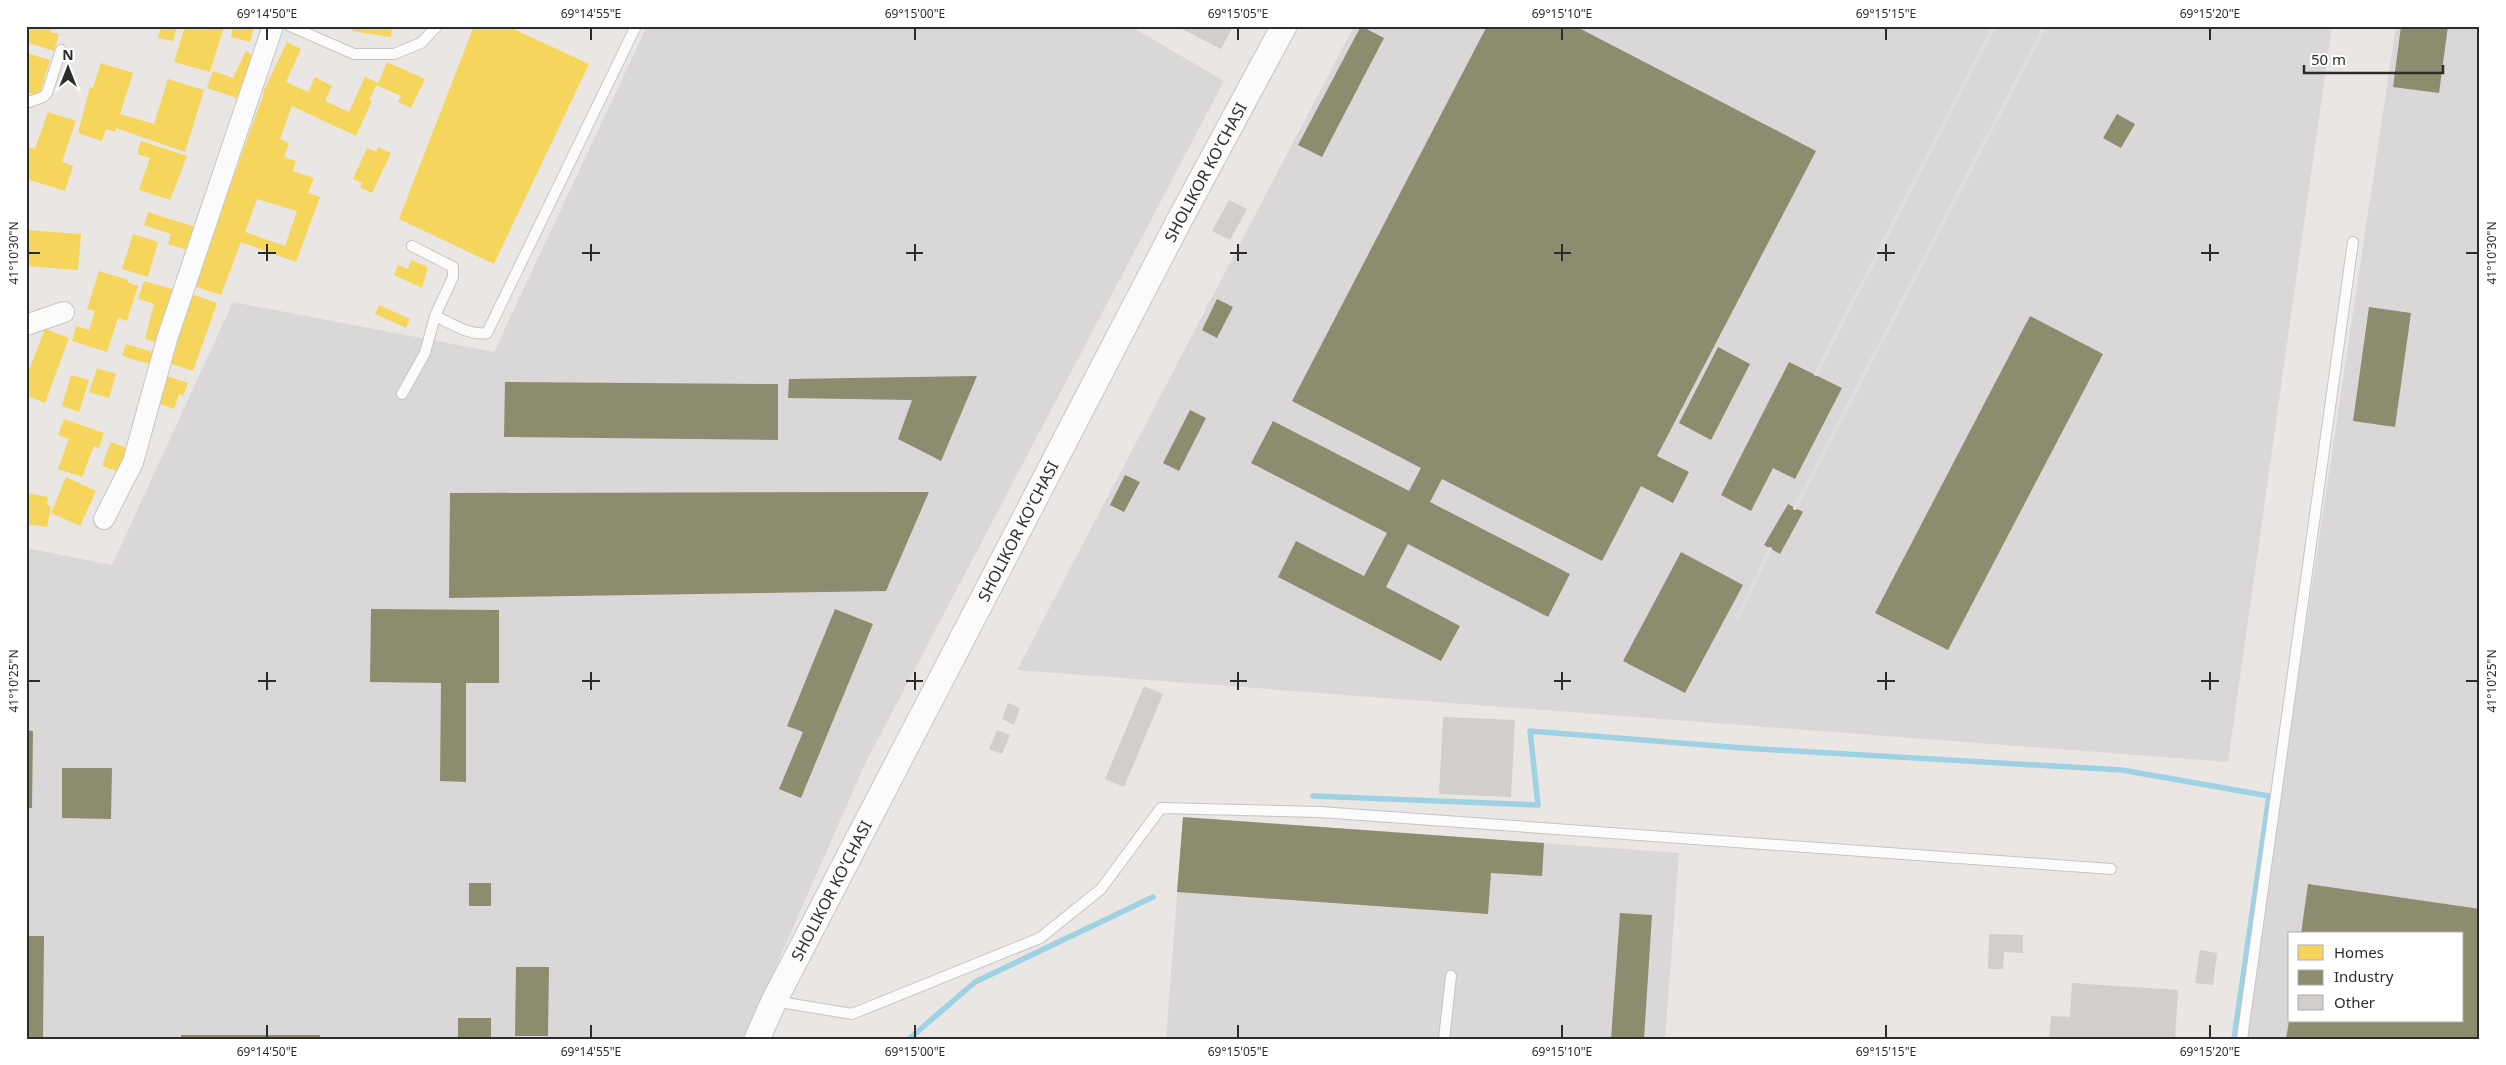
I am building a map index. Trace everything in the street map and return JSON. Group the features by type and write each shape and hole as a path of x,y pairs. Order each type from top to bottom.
{"street":[{"path":"104,520 133,462 167,339 273,26"},
{"name":"SHOLIKOR KO'CHASI","path":"756,1039 1180,219 1284,26"},
{"path":"26,325 64,312"}],"lane":[{"path":"290,26 354,54 394,54 421,43 437,26"},
{"path":"435,316 478,335 486,333 491,327 636,26"},
{"path":"26,103 43,97 47,93 61,50"},
{"path":"2242,1039 2353,242"},
{"path":"402,394 426,352 435,316 454,277 453,267 412,246"},
{"path":"774,1001 852,1014 1040,938 1101,889 1161,808 1320,812 2111,869"},
{"path":"1444,1039 1451,976"}],"shaded area":[{"path":"647,26 1130,26 1224,81 865,764 744,1039 26,1039 26,548 112,565 233,302 494,352"},
{"path":"1354,26 2332,26 2228,762 1017,670"},
{"path":"2396,26 2480,26 2480,1039 2244,1039"},
{"path":"1183,817 1679,853 1665,1039 1166,1039"}],"building: Homes":[{"path":"26,26 52,26 50,32 59,34 54,51 26,42"},
{"path":"161,26 177,26 173,41 158,38"},
{"path":"185,26 224,26 210,72 174,62"},
{"path":"233,26 254,26 250,42 231,37"},
{"path":"353,26 392,26 391,37 352,31"},
{"path":"474,26 507,26 589,64 494,264 399,219"},
{"path":"287,42 301,49 286,82 308,92 315,77 332,86 325,101 349,112 365,77 378,83 387,62 425,79 411,108 398,102 401,96 376,85 369,100 372,101 356,136 292,106 280,139 289,143 284,157 296,161 293,171 314,178 308,193 320,197 296,262 241,242 221,295 194,286 263,92","holes":["257,199 297,211 285,246 245,232"]},
{"path":"246,51 257,57 244,84 242,83 237,98 207,88 213,71 233,78"},
{"path":"26,53 50,60 39,96 26,92"},
{"path":"101,63 133,73 120,114 154,124 168,79 204,90 185,152 116,128 115,132 106,129 102,141 78,133 90,87 93,88"},
{"path":"48,112 76,121 62,162 73,166 65,191 26,179 26,155 29,147 35,149"},
{"path":"141,141 187,156 170,200 139,190 150,158 137,154"},
{"path":"378,147 391,153 372,193 360,187 362,183 353,179 367,148 376,152"},
{"path":"148,212 198,228 190,251 168,244 171,234 144,225"},
{"path":"26,230 81,234 78,270 26,266"},
{"path":"133,234 158,242 148,277 122,269"},
{"path":"411,260 428,267 422,288 394,275 398,265 408,269"},
{"path":"99,271 128,280 127,282 138,286 127,321 118,318 107,352 72,341 76,326 89,330 95,311 87,309"},
{"path":"144,281 175,290 159,343 145,339 154,304 138,299"},
{"path":"192,294 217,303 193,371 168,363"},
{"path":"379,305 410,319 406,328 375,314"},
{"path":"45,329 69,338 45,403 26,395 26,378"},
{"path":"126,344 156,353 152,365 122,356"},
{"path":"97,368 116,374 109,398 89,392"},
{"path":"71,375 89,380 79,412 62,406"},
{"path":"167,376 188,383 183,396 179,394 174,409 158,403"},
{"path":"64,419 104,433 99,448 94,446 82,477 58,469 69,439 58,435"},
{"path":"111,442 130,449 122,473 102,466"},
{"path":"66,477 96,491 80,526 51,513"},
{"path":"26,493 48,497 47,505 51,506 47,527 26,524"}],"building: Industry":[{"path":"1361,26 1384,38 1322,157 1298,145"},
{"path":"1487,26 1575,26 1816,151 1657,456 1689,472 1673,503 1641,486 1602,561 1442,479 1430,502 1570,574 1548,617 1408,544 1386,587 1460,626 1441,661 1278,577 1296,541 1364,576 1387,533 1251,463 1273,421 1409,491 1421,468 1292,401"},
{"path":"2401,26 2448,26 2439,93 2393,87"},
{"path":"2117,114 2135,124 2121,148 2103,138"},
{"path":"1217,299 1233,307 1217,338 1202,330"},
{"path":"2369,307 2411,313 2395,427 2353,421"},
{"path":"2030,316 2103,354 1948,650 1875,613"},
{"path":"1718,347 1750,364 1711,440 1679,423"},
{"path":"1789,362 1842,388 1795,479 1773,468 1751,511 1721,495"},
{"path":"977,376 941,461 898,439 912,400 788,398 789,379"},
{"path":"505,382 778,384 778,440 504,437"},
{"path":"1190,410 1206,418 1179,471 1163,463"},
{"path":"1125,475 1140,482 1124,512 1110,505"},
{"path":"929,492 886,591 449,598 450,493"},
{"path":"1788,504 1803,512 1780,554 1764,545"},
{"path":"1681,552 1743,585 1685,693 1623,661"},
{"path":"371,609 499,610 499,683 466,683 466,782 440,781 441,683 370,682"},
{"path":"835,609 873,624 801,798 779,789 803,732 787,726"},
{"path":"26,730 33,731 32,808 26,808"},
{"path":"62,768 112,768 111,819 62,818"},
{"path":"1183,817 1544,843 1542,876 1491,873 1488,914 1177,892"},
{"path":"469,883 491,883 491,906 469,906"},
{"path":"2308,884 2480,909 2480,1039 2286,1039 2289,1022 2464,1022 2464,932 2301,932"},
{"path":"1620,913 1652,915 1644,1039 1611,1039"},
{"path":"26,936 44,936 43,1039 26,1039"},
{"path":"516,967 549,967 548,1036 515,1036"},
{"path":"458,1018 491,1018 491,1039 458,1039"},
{"path":"181,1035 320,1035 320,1039 181,1039"}],"building: Other":[{"path":"1176,26 1233,26 1221,49"},
{"path":"1229,200 1247,209 1230,240 1212,231"},
{"path":"1144,686 1163,694 1124,787 1105,779"},
{"path":"1008,703 1020,708 1014,725 1002,719"},
{"path":"1443,717 1515,720 1511,797 1439,794"},
{"path":"997,730 1010,735 1002,754 989,749"},
{"path":"1989,934 2023,935 2023,953 2004,952 2003,969 1988,969"},
{"path":"2200,950 2217,953 2213,985 2195,983"},
{"path":"2072,983 2178,990 2175,1039 2049,1039 2051,1016 2070,1017"}],"waterway":[{"path":"1313,796 1538,805 1530,731 1743,748 2122,770 2269,796 2234,1039"},
{"path":"909,1039 975,982 1153,897"}],"railway":[{"path":"1816,374 1994,26"},
{"path":"1795,508 2045,26"},
{"path":"1738,617 1770,549"}]}
